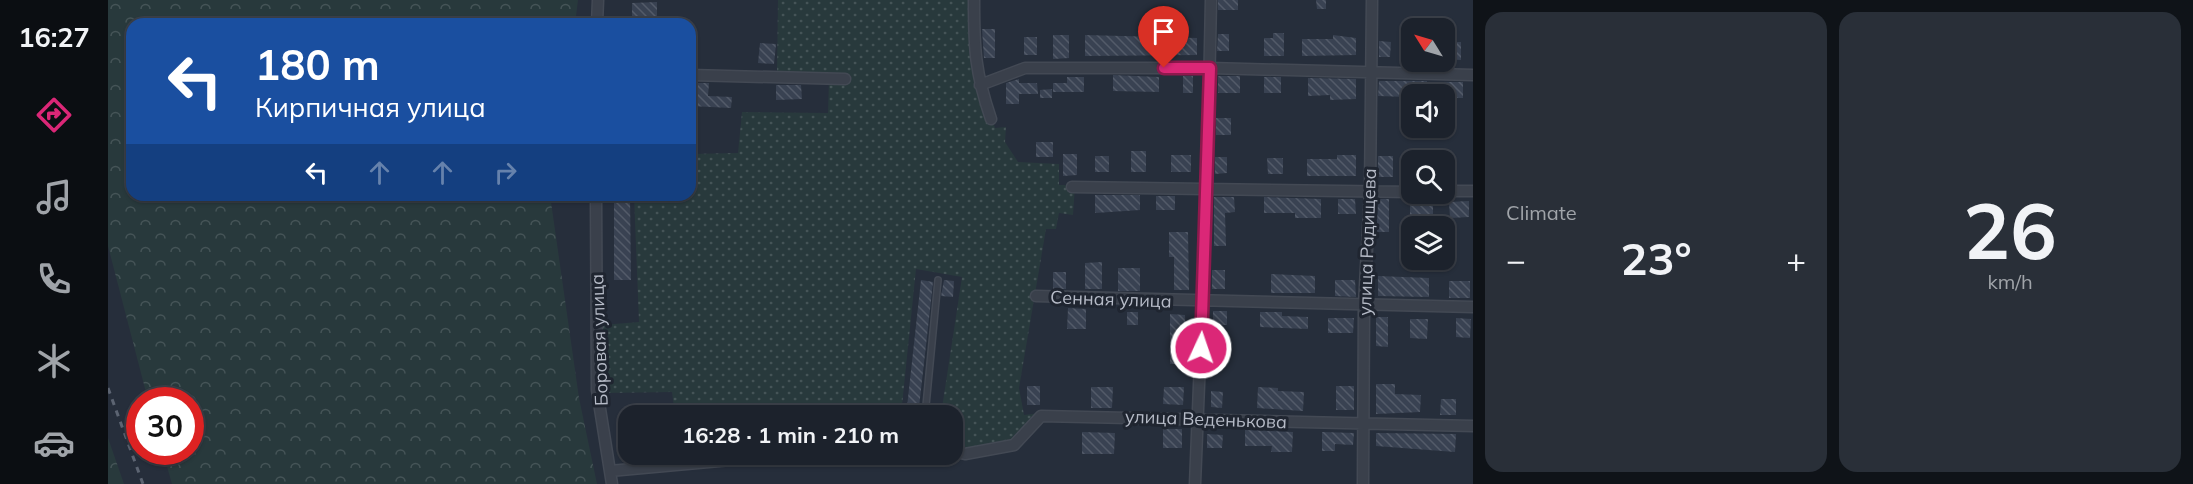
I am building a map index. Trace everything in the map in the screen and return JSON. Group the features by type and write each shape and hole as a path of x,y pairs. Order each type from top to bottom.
{"street":[{"path":"597,18 598,0"},
{"path":"974,0 974,55 980,85 991,119"},
{"path":"1195,484 1207,187 1211,0"},
{"name":"улица Радищева","path":"1363,484 1364,305 1370,192 1371,0"},
{"path":"980,85 1025,69 1210,68 1473,75"},
{"path":"696,75 845,79"},
{"path":"1072,187 1207,187 1401,192"},
{"path":"1455,192 1473,191"},
{"name":"Боровая улица","path":"596,201 597,390 612,484"},
{"name":"Сенная улица","path":"1036,296 1473,307"},
{"name":"улица Веденькова","path":"963,454 1014,445 1041,416 1473,426"},
{"path":"610,471 676,465"}],"lane":[{"path":"926,405 938,280"}],"green space":[{"path":"108,0 578,0 576,18 126,18 126,201 551,201 579,398 597,484 172,484 167,465 204,465 204,387 145,387 108,246"},
{"path":"778,0 972,0 971,54 995,128 1006,127 1005,142 1018,162 1059,164 1059,185 1075,185 1073,215 1059,213 1056,229 1046,229 1019,388 1024,415 1041,413 1012,443 963,450 963,405 942,405 962,277 916,269 902,405 674,405 672,392 604,393 602,325 639,322 634,201 696,201 696,154 738,153 742,112 828,113 829,80 777,74"},
{"path":"108,438 124,484 108,484"}],"building":[{"path":"1218,0 1238,0 1238,10 1218,10"},
{"path":"1316,0 1326,0 1326,9 1317,9"},
{"path":"657,2 657,16 632,17 632,3"},
{"path":"982,29 995,29 995,58 984,58"},
{"path":"1273,33 1284,33 1284,56 1264,56 1264,38 1273,38"},
{"path":"1218,34 1229,34 1229,51 1217,51"},
{"path":"1053,35 1069,35 1069,58 1053,59"},
{"path":"1085,35 1197,38 1197,55 1085,56"},
{"path":"1333,35 1356,38 1356,55 1302,56 1302,39 1333,39"},
{"path":"1024,37 1037,37 1037,55 1024,55"},
{"path":"1379,41 1391,42 1390,57 1379,57"},
{"path":"1455,42 1461,42 1461,60 1455,60"},
{"path":"760,43 776,44 774,64 758,63"},
{"path":"1113,75 1159,77 1159,92 1113,91"},
{"path":"1183,76 1193,76 1193,93 1183,93"},
{"path":"1218,76 1240,76 1240,93 1218,93"},
{"path":"1067,77 1084,77 1084,92 1053,92 1053,83 1067,83"},
{"path":"1264,77 1281,77 1281,93 1264,93"},
{"path":"1308,78 1356,79 1356,99 1330,100 1330,95 1308,96"},
{"path":"1019,79 1019,83 1037,83 1038,94 1019,94 1019,104 1006,104 1006,83"},
{"path":"1379,81 1427,81 1427,84 1401,84 1401,97 1378,96"},
{"path":"1443,82 1463,82 1463,98 1455,98 1455,84 1443,84"},
{"path":"696,83 709,83 708,96 732,97 731,108 696,106"},
{"path":"776,85 801,85 802,99 776,100"},
{"path":"1052,89 1052,98 1040,98 1040,90"},
{"path":"1216,118 1231,118 1231,135 1216,135"},
{"path":"1036,142 1053,142 1053,157 1036,157"},
{"path":"1131,151 1146,151 1146,172 1131,172"},
{"path":"1063,154 1077,154 1077,175 1063,176"},
{"path":"1171,155 1191,155 1191,172 1171,172"},
{"path":"1337,155 1356,155 1356,176 1307,176 1307,159 1337,159"},
{"path":"1095,156 1109,156 1109,172 1095,172"},
{"path":"1378,156 1393,156 1393,177 1378,177"},
{"path":"1215,157 1227,157 1227,173 1215,174"},
{"path":"1267,158 1283,158 1283,174 1268,174"},
{"path":"1095,195 1140,195 1140,210 1095,213"},
{"path":"1156,196 1175,196 1175,210 1156,210"},
{"path":"1214,197 1234,197 1235,212 1225,213 1226,246 1214,246"},
{"path":"1264,197 1321,199 1321,218 1295,218 1295,213 1264,213"},
{"path":"1338,199 1355,199 1356,214 1338,214"},
{"path":"1377,199 1389,199 1389,232 1377,232"},
{"path":"614,201 630,201 631,280 614,280"},
{"path":"1469,201 1469,217 1450,216 1449,204 1455,204 1455,202"},
{"path":"1410,204 1433,204 1433,216 1410,216"},
{"path":"1169,232 1188,232 1189,290 1174,290 1174,257 1169,257"},
{"path":"1102,262 1102,289 1085,289 1085,263"},
{"path":"1118,268 1140,268 1140,291 1118,291"},
{"path":"1212,270 1225,270 1225,289 1212,289"},
{"path":"1053,272 1066,272 1066,289 1053,289"},
{"path":"1271,274 1315,276 1315,293 1271,293"},
{"path":"1378,276 1429,278 1429,297 1378,296"},
{"path":"921,280 933,282 931,301 919,405 907,405"},
{"path":"944,280 954,281 953,297 941,296"},
{"path":"1335,280 1355,280 1356,297 1335,296"},
{"path":"1449,281 1470,281 1470,298 1449,298"},
{"path":"1068,308 1086,309 1086,329 1067,329"},
{"path":"1213,311 1227,311 1227,325 1213,325"},
{"path":"1127,312 1138,312 1138,325 1127,325"},
{"path":"1260,312 1282,312 1282,316 1308,317 1308,329 1260,327"},
{"path":"1170,314 1185,315 1187,364 1170,364"},
{"path":"1376,317 1388,317 1388,347 1376,346"},
{"path":"1328,318 1354,318 1353,333 1328,333"},
{"path":"1456,318 1471,319 1470,338 1456,337"},
{"path":"1410,319 1428,319 1427,339 1410,338"},
{"path":"1215,349 1229,349 1228,363 1215,363"},
{"path":"1376,384 1395,384 1395,394 1421,395 1420,412 1376,414"},
{"path":"1027,386 1040,386 1040,405 1027,405"},
{"path":"1336,386 1354,386 1354,410 1336,410"},
{"path":"1091,387 1113,387 1112,408 1091,408"},
{"path":"1164,387 1184,387 1183,405 1163,404"},
{"path":"1258,387 1278,388 1278,391 1304,392 1303,411 1257,408"},
{"path":"1211,391 1223,392 1222,408 1211,407"},
{"path":"1441,399 1456,399 1456,415 1440,415"},
{"path":"1163,429 1182,429 1182,448 1163,448"},
{"path":"1245,430 1293,432 1292,452 1271,452 1272,446 1245,446"},
{"path":"1082,432 1115,433 1114,454 1082,454"},
{"path":"1322,432 1354,433 1353,445 1335,444 1335,451 1322,451"},
{"path":"1376,433 1456,434 1455,452 1376,446"},
{"path":"1207,434 1223,435 1222,448 1207,448"}],"railway":[{"path":"108,388 143,484"}],"route":[{"path":"1164,68 1210,68 1201,348"}]}
